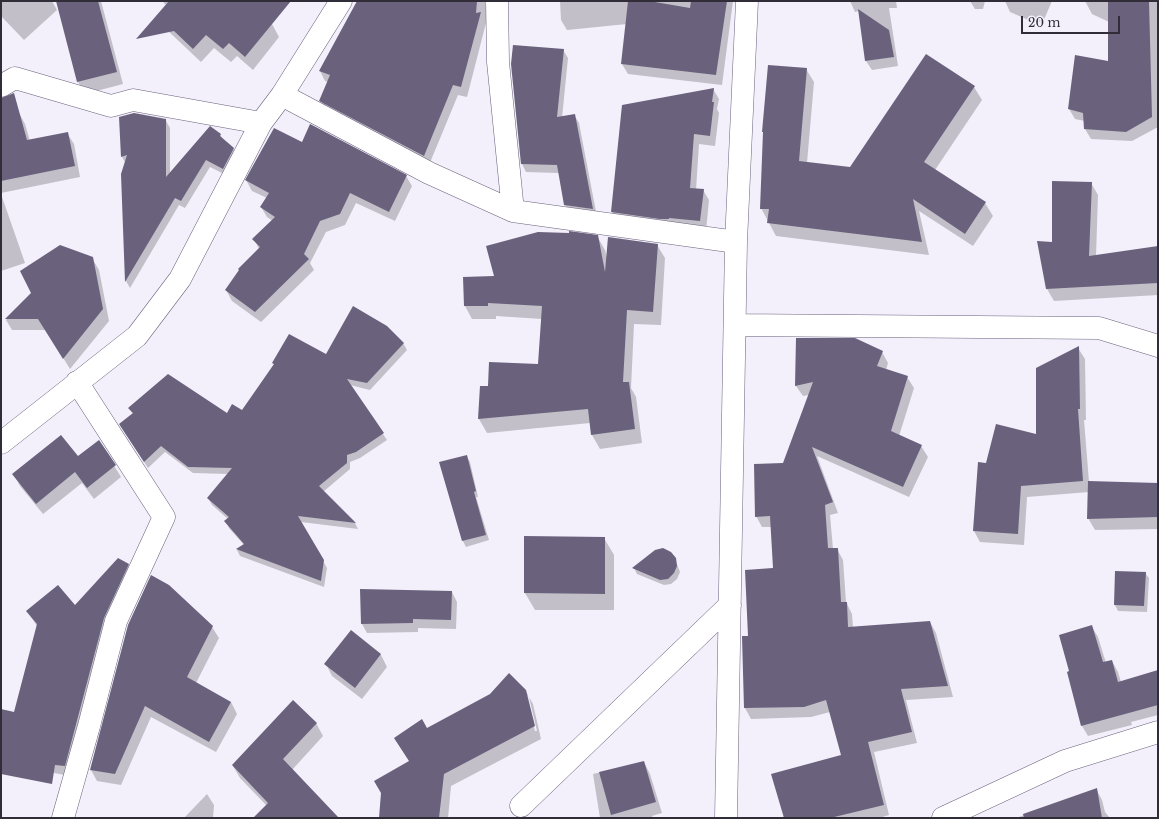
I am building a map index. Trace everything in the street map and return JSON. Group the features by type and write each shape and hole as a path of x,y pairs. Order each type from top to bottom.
{"street":[{"path":"1,443 137,336 180,279 261,123 282,95 341,1"},
{"path":"497,1 498,62 513,211"},
{"path":"726,818 736,242 747,1"},
{"path":"1,86 15,78 111,106 134,100 261,123"},
{"path":"282,95 429,172 513,211 736,242"},
{"path":"735,325 1099,328 1158,346"},
{"path":"63,818 89,726 116,621 164,517 77,382"},
{"path":"521,806 730,605"},
{"path":"943,818 1065,761 1158,732"}],"building":[{"path":"56,1 98,1 117,72 77,82"},
{"path":"169,1 291,1 245,57 229,43 223,49 206,35 193,49 174,31 136,39"},
{"path":"357,1 477,1 476,13 481,12 461,87 453,85 424,156 319,101 330,75 319,71"},
{"path":"628,1 649,1 690,8 691,1 727,1 716,75 621,64"},
{"path":"1108,1 1149,1 1152,117 1126,132 1084,129 1083,113 1068,109 1075,55 1108,61"},
{"path":"858,9 889,30 894,57 865,61"},
{"path":"513,45 564,49 557,117 575,114 593,209 564,205 557,165 521,164 511,64"},
{"path":"926,54 975,86 924,162 986,202 965,234 913,199 922,242 767,223 769,209 760,209 762,132 768,65 807,68 799,161 850,167"},
{"path":"714,88 710,136 694,134 690,188 704,189 700,221 669,218 660,219 611,212 622,105"},
{"path":"14,93 27,140 68,132 75,166 1,181 1,98"},
{"path":"134,113 166,119 166,177 210,126 221,134 220,136 234,148 223,169 206,160 181,201 175,198 125,282 121,174 127,155 121,157 119,117"},
{"path":"310,124 407,175 389,212 350,193 340,214 320,221 304,254 309,259 255,312 225,290 239,270 238,269 260,247 252,239 275,217 260,207 269,193 245,180 274,128 302,142"},
{"path":"1052,181 1092,182 1089,256 1158,246 1158,283 1046,289 1037,241 1052,242"},
{"path":"569,231 598,235 605,272 608,237 658,244 653,312 627,310 623,382 629,382 635,429 591,435 588,409 478,419 480,386 488,386 489,362 538,364 542,306 488,303 488,306 464,306 463,277 494,276 486,246 538,232 569,233"},
{"path":"60,245 93,257 103,309 63,359 38,319 5,319 31,293 20,271"},
{"path":"353,306 387,326 404,343 367,383 347,379 384,433 356,452 347,455 347,463 319,486 356,523 298,516 324,560 321,581 236,549 244,544 224,521 229,517 207,498 232,468 188,467 161,446 144,462 119,424 133,413 128,408 168,374 227,413 232,404 242,410 274,364 272,363 289,334 326,354"},
{"path":"796,338 855,338 883,351 877,366 908,376 891,431 922,445 903,487 812,447 833,502 825,505 828,548 838,548 841,602 847,602 848,627 930,621 948,686 901,689 912,732 868,742 884,805 830,818 784,818 771,774 841,755 826,700 804,707 744,708 742,636 748,636 745,570 773,568 770,516 755,517 754,464 783,463 813,382 795,386"},
{"path":"1079,346 1080,409 1078,409 1083,481 1021,486 1018,534 973,531 978,462 986,463 996,424 1036,434 1036,368"},
{"path":"61,435 78,456 99,440 116,465 87,488 75,472 36,504 12,474"},
{"path":"467,455 476,491 474,492 486,535 462,541 439,462"},
{"path":"1088,481 1158,483 1158,517 1087,519"},
{"path":"524,536 605,537 605,594 524,593"},
{"path":"663,548 671,552 676,558 677,566 674,573 668,579 660,580 632,568 655,550"},
{"path":"118,558 129,564 104,618 65,766 55,765 52,784 1,774 1,709 14,712 37,624 26,611 58,585 75,605"},
{"path":"1115,571 1146,572 1144,606 1114,605"},
{"path":"151,575 169,585 213,626 187,677 231,702 209,742 145,706 115,774 90,770 128,625"},
{"path":"360,589 452,591 451,620 413,619 413,623 361,624"},
{"path":"1092,625 1103,662 1112,660 1118,682 1158,670 1158,705 1081,726 1067,672 1069,671 1059,635"},
{"path":"351,630 381,654 355,688 324,664"},
{"path":"509,673 526,690 535,726 444,774 439,818 379,818 381,793 374,781 409,761 394,738 422,719 427,728 490,694"},
{"path":"293,700 317,723 283,759 339,818 253,818 268,803 232,765"},
{"path":"644,761 656,802 611,815 599,772"},
{"path":"1097,788 1102,818 1024,818 1023,814"}]}
